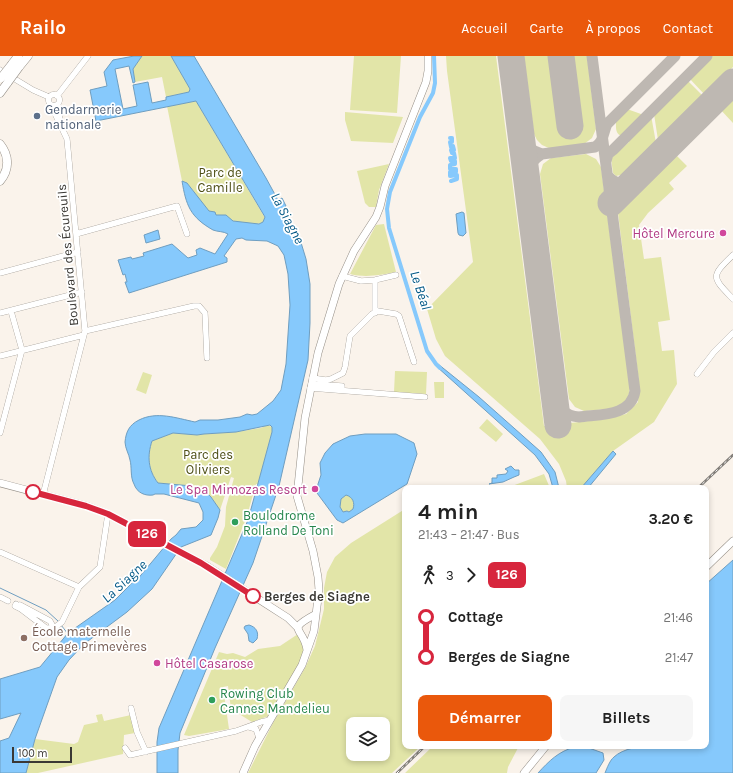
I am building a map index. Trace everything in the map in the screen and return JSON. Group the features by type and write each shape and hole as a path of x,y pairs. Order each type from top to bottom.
{"highway":[{"path":"0,93 2,76 18,56"},
{"path":"2,76 12,62 28,56"},
{"path":"0,144 4,149 8,164 0,181"},
{"path":"0,149 5,164 0,176"}],"main road":[{"path":"243,773 259,738 302,665 308,652 314,630 319,590 318,576 313,551 296,496 302,435 311,383 322,338 342,276 354,251 376,217 385,186 426,82 428,56"},
{"path":"0,483 86,506 108,514 162,542 220,575 288,618 298,628 308,652"},
{"path":"709,559 733,536"},
{"path":"709,564 733,541"},
{"path":"298,628 300,624 316,614"},
{"path":"288,618 311,622 314,626"},
{"path":"302,636 308,637 312,634"},
{"path":"524,773 544,749"}],"street":[{"path":"57,96 88,56"},
{"path":"2,76 50,97 52,95 57,96"},
{"path":"50,97 49,102 51,105 55,106 60,100 57,96"},
{"name":"Boulevard des Écureuils","path":"58,104 62,128"},
{"name":"Boulevard des Écureuils","path":"43,495 85,333 67,139 51,105"},
{"path":"76,234 177,206 187,234"},
{"path":"0,274 78,252"},
{"path":"733,255 719,268 716,275 718,283 733,299"},
{"path":"342,276 361,281 375,280 396,275"},
{"path":"375,280 375,313"},
{"path":"0,313 82,292"},
{"path":"0,356 85,333 199,306 205,313 207,358"},
{"path":"0,433 22,350 11,311"},
{"path":"311,383 331,379 343,373 351,334 372,314 378,311 399,316 414,362"},
{"path":"697,374 714,352 733,333"},
{"path":"311,383 342,386 342,390 425,397"},
{"path":"16,604 40,615 53,624 58,625 78,587 100,567 108,514"},
{"path":"0,552 78,587"},
{"path":"0,597 8,601"},
{"path":"131,708 137,732 148,751"},
{"path":"125,748 130,755 186,743 249,727 270,720"},
{"path":"259,723 264,730"},
{"path":"249,727 264,730"},
{"path":"256,729 259,738"}],"green space":[{"path":"142,56 171,56 190,89 189,92 166,97 162,77 135,82 133,69"},
{"path":"354,56 401,56 397,113 350,110"},
{"path":"446,56 496,56 544,426 605,419 626,414 638,402 639,382 618,213 620,208 627,200 672,155 676,155 687,166 669,183 674,189 648,213 639,225 644,259 661,257 670,320 658,322 662,351 674,350 677,384 654,422 613,451 584,485 567,485 559,464 540,439 445,356 436,339 427,309 473,262"},
{"path":"524,56 587,56 596,129 592,138 584,144 551,149 542,145 537,140 534,134"},
{"path":"711,56 733,56 733,67 705,95 689,78"},
{"path":"687,80 703,96 658,140 654,114"},
{"path":"733,94 733,123 719,108"},
{"name":"Parc de Camille","path":"196,101 265,218 263,222 253,224 241,223 233,221 226,215 216,215 209,212 187,183 182,181 167,106"},
{"path":"627,109 641,114 641,117 622,136 617,132 616,121"},
{"path":"345,112 403,117 393,143 351,141 345,120"},
{"path":"651,115 656,143 625,174 616,176 613,173 611,158 629,142 629,137"},
{"path":"586,154 596,159 601,167 630,388 628,398 620,408 584,411 575,407 569,399 540,174 543,164 551,158"},
{"path":"389,164 379,190 376,207 369,207 365,203 357,171"},
{"path":"384,224 396,272 367,276 350,274 376,225"},
{"path":"395,371 427,372 426,394 394,392"},
{"path":"143,372 152,375 146,394 136,390"},
{"path":"434,382 444,382 444,398 435,398"},
{"path":"487,419 503,434 496,442 479,428"},
{"name":"Parc des Oliviers","path":"267,425 272,427 272,432 258,484 256,484 247,516 226,569 210,560 210,558 217,547 225,526 226,507 234,478 231,477 220,510 211,497 192,486 158,483 152,473 149,463 149,452 152,441 173,433 197,435 236,432 261,428"},
{"path":"544,474 549,485 515,485"},
{"path":"346,495 352,498 354,507 349,512 343,512 340,507 341,499"},
{"path":"402,511 402,749 418,749 392,773 248,773 273,723 305,668 315,646 324,609 324,588 327,572 335,557 351,543"},
{"path":"298,634 303,650 302,660 269,716 252,722 231,709 228,686 223,687 229,729 189,736 184,735 219,652 227,654 233,653 245,657 258,649 280,646"},
{"path":"102,714 104,721 131,715 135,733 124,735 123,754 38,773 26,773 35,739 74,744 78,742 84,725 98,722 96,715"},
{"path":"430,749 517,749 508,767 507,773 405,773"}],"water":[{"name":"La Siagne","path":"142,56 133,69 135,82 133,83 129,66 115,69 123,109 137,106 133,85 148,82 152,103 166,100 166,97 189,92 190,89 171,56 194,56 278,200 282,198 286,206 283,209 299,236 306,259 310,284 308,360 279,486 253,563 215,648 180,733 178,773 157,773 157,742 159,728 248,520 272,432 272,427 270,425 236,432 197,435 173,433 152,441 149,452 149,463 152,473 158,483 202,488 211,497 220,510 211,535 181,547 152,589 127,612 84,644 69,660 57,677 35,739 26,773 0,773 0,741 9,738 21,713 0,719 0,679 40,667 68,633 115,600 135,580 136,581 181,529 196,527 203,520 203,512 199,503 164,494 147,495 137,490 132,478 131,463 125,444 126,435 130,427 139,420 153,416 174,417 195,422 200,420 218,420 240,417 247,414 257,414 273,401 281,390 286,364 290,305 288,274 284,255 278,246 267,241 246,240 242,238 236,239 224,256 227,258 227,262 129,293 125,282 127,282 125,274 123,275 118,260 144,256 143,253 172,244 188,258 197,255 196,250 200,248 215,254 228,234 213,230 194,215 190,210 185,197 182,181 187,183 209,211 215,212 216,215 226,215 233,221 259,224 263,222 265,217 196,101 96,121 90,90 107,86 104,72 113,60"},
{"path":"462,212 464,213 466,233 463,236 459,235 458,233 456,214"},
{"path":"158,230 160,239 146,243 144,235"},
{"path":"436,364 438,364 479,397 541,452 555,472 558,485 552,485 549,474 535,455 436,366"},
{"path":"365,434 396,434 414,443 417,454 407,484 402,485 402,487 343,523 337,520 317,493 321,475 320,463 325,453 333,444 350,436","holes":["346,495 353,500 353,509 349,512 343,512 340,507 341,499"]},
{"path":"613,451 616,454 590,485 584,485"},
{"path":"511,466 515,470 519,470 519,475 503,482 489,484 492,483 492,478 497,478 497,475 506,474 508,471 505,469"},
{"path":"733,560 733,773 605,773 614,757 630,749 709,749 709,581"},
{"path":"249,625 256,630 258,636 253,643 249,641 248,634 244,628 245,626"},
{"path":"569,749 592,749 603,753 604,760 596,773 538,773 546,764"}],"waterway":[{"name":"Le Béal","path":"434,56 435,83 433,93 420,117 390,192 387,209 389,228 427,351 440,368"},
{"path":"450,138 452,138 452,142 450,142 451,147 453,146 454,150 451,150 452,153 454,153 455,158 450,158 451,161 455,161 455,164 450,165 450,169 456,169 456,172 450,172 450,176 457,175 457,179 451,181"},
{"path":"0,588 46,610 58,621"},
{"path":"61,625 68,634"}],"taxiway":[{"path":"554,394 557,403 562,410 569,415 579,417 613,413 621,410 627,406 635,391 592,56"},
{"path":"521,136 529,148 542,154 595,147 602,140 607,124 675,56"},
{"path":"606,161 608,154 707,56"},
{"path":"527,181 532,162 542,154"},
{"path":"608,176 613,181 619,183 633,181"}],"runway":[{"path":"511,56 558,425"},
{"path":"561,56 570,126"},
{"path":"611,203 733,82"}],"railway":[{"path":"701,485 733,455"},
{"path":"397,773 422,749"}],"bus line":[{"name":"126","path":"33,492 86,506 108,514 201,563 253,596"}],"place":[{"name":"Gendarmerie nationale","path":"37,116"},
{"name":"Hôtel Mercure","path":"723,233"},
{"name":"Le Spa Mimozas Resort","path":"315,489"},
{"name":"Boulodrome Rolland De Toni","path":"235,522"},
{"name":"Berges de Siagne","path":"253,596"},
{"name":"École maternelle Cottage Primevères","path":"24,638"},
{"name":"Hôtel Casarose","path":"157,663"},
{"name":"Rowing Club Cannes Mandelieu","path":"212,700"}]}
